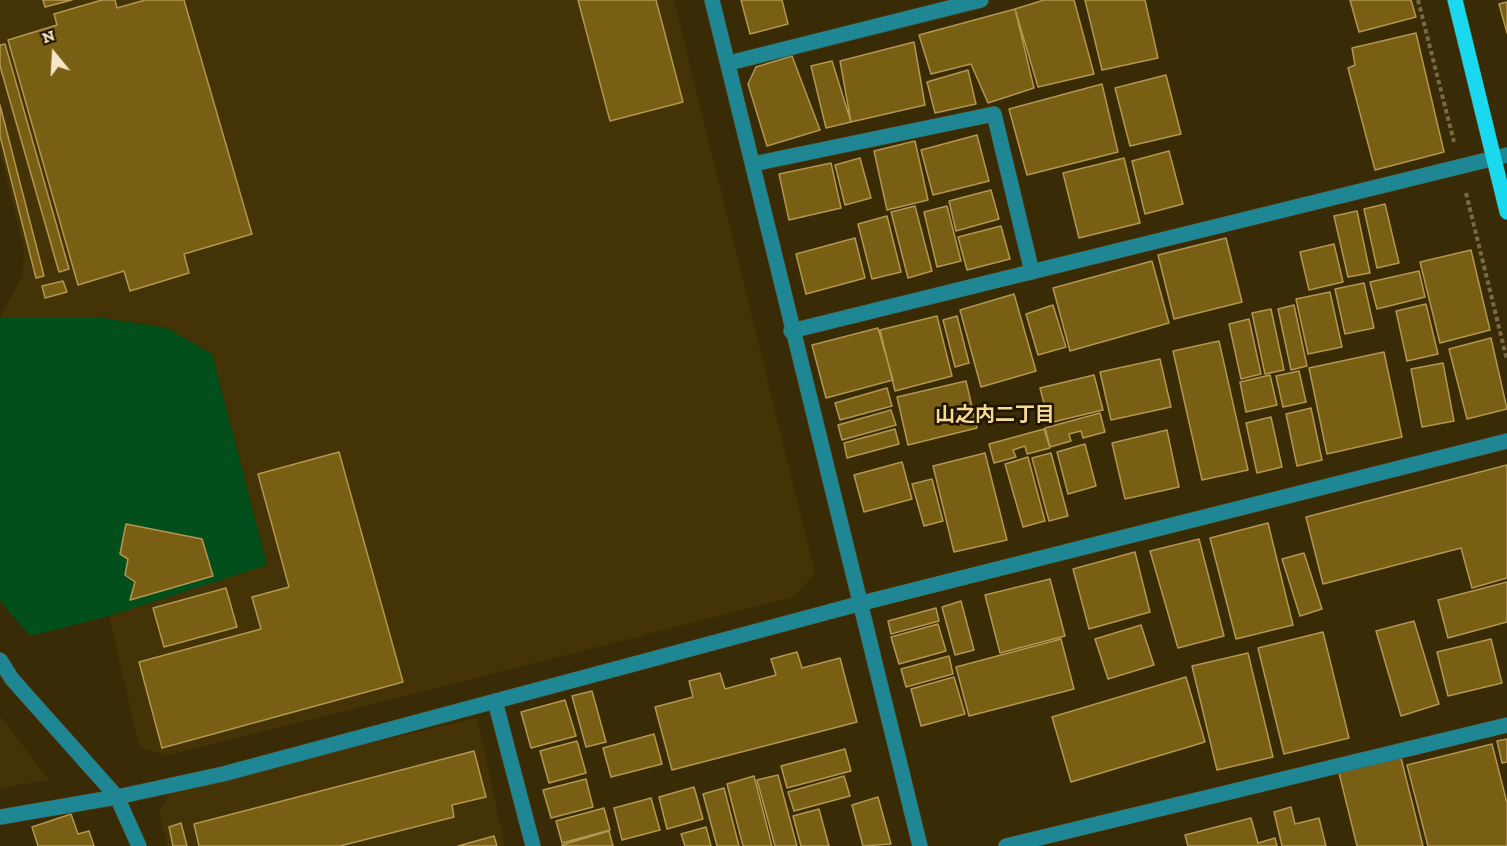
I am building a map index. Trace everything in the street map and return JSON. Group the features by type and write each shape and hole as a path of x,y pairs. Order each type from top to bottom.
{"main road":[{"path":"1455,0 1501,157 1507,212"}],"street":[{"path":"712,0 729,63 791,331 862,603 920,846"},
{"path":"729,63 941,5 981,0"},
{"path":"753,164 994,114 1032,272"},
{"path":"791,331 1501,157"},
{"path":"0,817 117,797 223,774 862,603 1507,441"},
{"path":"0,660 12,679 117,797 139,846"},
{"path":"495,701 533,846"},
{"path":"1006,846 1507,724"}],"shaded area":[{"path":"0,0 674,0 815,573 794,597 165,756 139,746 109,616 267,564 212,354 167,328 98,317 0,317 23,275 24,250 0,151"},
{"path":"0,716 49,780 0,788"},
{"path":"477,718 505,846 167,846 159,811 172,789"}],"green space":[{"path":"0,317 98,317 167,328 212,354 267,565 109,616 30,636 0,601"}],"building":[{"path":"43,0 72,0 45,7"},
{"path":"102,0 115,0 117,8 145,0 184,0 252,234 184,254 189,273 130,291 124,271 78,285 8,40 57,25 54,14"},
{"path":"578,0 656,0 683,102 610,121"},
{"path":"741,0 782,0 788,24 750,34"},
{"path":"1044,0 1074,0 1094,74 1038,87 1015,9"},
{"path":"1085,0 1145,0 1158,58 1102,70"},
{"path":"1350,0 1411,0 1416,17 1359,32"},
{"path":"1507,2 1507,33 1499,4"},
{"path":"1015,9 1034,88 988,103 971,64 931,74 919,35"},
{"path":"1416,33 1444,152 1375,170 1348,68 1355,65 1352,48"},
{"path":"914,42 925,105 851,122 840,61"},
{"path":"5,44 69,269 59,272 0,66 0,45"},
{"path":"792,56 820,130 767,146 748,84 756,67"},
{"path":"832,61 851,122 826,128 811,66"},
{"path":"968,70 976,104 935,113 927,82"},
{"path":"1166,75 1181,134 1130,146 1115,88"},
{"path":"1102,84 1118,152 1027,175 1009,109"},
{"path":"0,105 44,276 36,278 0,136"},
{"path":"977,135 989,181 933,195 921,150"},
{"path":"915,141 928,200 887,210 874,151"},
{"path":"1169,151 1183,204 1145,214 1132,161"},
{"path":"860,158 871,198 845,205 835,165"},
{"path":"1124,158 1140,223 1079,238 1063,173"},
{"path":"831,163 841,208 789,220 779,174"},
{"path":"991,190 999,219 956,231 949,201"},
{"path":"1385,204 1399,263 1377,268 1364,209"},
{"path":"915,206 932,271 908,278 891,212"},
{"path":"947,206 961,261 937,267 924,212"},
{"path":"1357,211 1370,273 1348,277 1334,216"},
{"path":"887,216 901,272 872,279 858,224"},
{"path":"1001,226 1010,259 967,270 958,237"},
{"path":"855,238 865,278 806,294 796,254"},
{"path":"1226,238 1242,302 1174,319 1158,255"},
{"path":"1334,244 1343,282 1309,290 1300,252"},
{"path":"1471,250 1490,330 1440,343 1420,262"},
{"path":"1152,261 1169,323 1070,351 1053,288"},
{"path":"1419,271 1425,297 1377,309 1370,282"},
{"path":"63,281 67,292 45,298 42,286"},
{"path":"1364,283 1374,328 1345,334 1335,289"},
{"path":"1330,292 1342,347 1308,354 1296,299"},
{"path":"1014,294 1036,371 981,387 960,310"},
{"path":"1426,304 1438,354 1407,361 1396,311"},
{"path":"1053,305 1066,347 1038,355 1026,314"},
{"path":"1294,305 1307,366 1291,370 1278,309"},
{"path":"1271,309 1284,370 1265,374 1252,313"},
{"path":"937,316 952,376 895,391 880,330"},
{"path":"957,316 969,363 955,367 943,320"},
{"path":"1249,319 1261,374 1241,379 1229,324"},
{"path":"878,328 893,380 826,398 812,345"},
{"path":"1491,338 1507,409 1467,419 1449,349"},
{"path":"1219,341 1248,470 1202,480 1173,351"},
{"path":"1384,352 1402,437 1327,454 1309,368"},
{"path":"1160,359 1171,407 1111,420 1100,372"},
{"path":"1443,363 1454,421 1422,427 1411,369"},
{"path":"1299,371 1306,402 1283,407 1276,376"},
{"path":"1094,375 1103,410 1049,423 1040,388"},
{"path":"1270,375 1277,405 1246,412 1240,382"},
{"path":"966,381 977,428 908,445 897,397"},
{"path":"887,388 892,406 840,420 835,403"},
{"path":"1311,408 1322,460 1297,466 1286,414"},
{"path":"891,410 896,425 842,440 838,425"},
{"path":"1100,413 1105,432 1083,438 1081,431 1069,434 1071,441 1050,447 1045,428"},
{"path":"1271,417 1282,467 1257,473 1246,423"},
{"path":"895,429 899,444 847,458 844,443"},
{"path":"1044,429 1050,448 1027,454 1025,446 1013,450 1016,457 994,463 989,444"},
{"path":"1167,430 1179,487 1125,499 1112,443"},
{"path":"1085,444 1096,486 1068,494 1057,452"},
{"path":"339,452 403,682 162,748 139,662 261,629 252,597 289,587 258,474"},
{"path":"985,453 1007,540 954,552 933,466"},
{"path":"1051,453 1068,516 1049,521 1032,458"},
{"path":"1028,457 1045,521 1023,527 1005,464"},
{"path":"902,462 912,499 864,512 854,475"},
{"path":"1507,465 1507,578 1472,588 1461,548 1323,584 1306,517"},
{"path":"932,479 943,521 924,526 912,484"},
{"path":"1268,523 1293,625 1236,639 1210,538"},
{"path":"126,524 202,539 213,576 130,600 135,582 125,575 128,559 120,554"},
{"path":"1199,539 1224,636 1178,648 1150,551"},
{"path":"1135,552 1150,612 1089,629 1073,569"},
{"path":"1304,553 1322,609 1300,616 1282,559"},
{"path":"1050,579 1065,636 1000,653 985,595"},
{"path":"1507,582 1507,622 1448,638 1438,600"},
{"path":"226,588 237,627 164,647 153,608"},
{"path":"961,601 974,650 955,655 942,607"},
{"path":"936,608 939,621 891,634 888,621"},
{"path":"1414,621 1439,704 1401,716 1376,631"},
{"path":"938,624 946,651 899,664 891,637"},
{"path":"1141,625 1154,665 1108,679 1095,639"},
{"path":"1323,632 1349,738 1284,754 1258,648"},
{"path":"1061,639 1074,689 969,716 956,667"},
{"path":"1491,639 1502,683 1448,696 1437,652"},
{"path":"797,652 802,668 840,658 857,722 672,770 655,707 693,697 689,681 720,673 725,689 776,675 771,659"},
{"path":"1248,653 1273,757 1217,770 1192,666"},
{"path":"949,656 953,674 906,687 901,669"},
{"path":"954,677 965,714 921,726 911,689"},
{"path":"1186,677 1205,742 1071,782 1052,717"},
{"path":"592,691 606,742 586,747 572,696"},
{"path":"565,700 576,736 531,748 521,712"},
{"path":"654,734 662,764 611,777 603,748"},
{"path":"1507,739 1507,762 1502,763 1497,741"},
{"path":"577,741 586,773 549,783 540,751"},
{"path":"1492,744 1507,803 1507,846 1428,846 1407,765"},
{"path":"845,749 851,771 787,788 781,766"},
{"path":"474,751 486,797 452,805 454,817 340,846 199,846 194,824"},
{"path":"1401,758 1423,846 1357,846 1339,773"},
{"path":"778,775 797,846 775,846 757,780"},
{"path":"754,776 772,846 743,846 727,784"},
{"path":"844,776 850,796 794,811 788,792"},
{"path":"586,779 593,807 551,818 543,790"},
{"path":"694,787 703,819 667,829 659,797"},
{"path":"724,788 739,846 717,846 703,794"},
{"path":"878,797 891,844 863,846 852,805"},
{"path":"651,798 660,830 622,840 614,808"},
{"path":"1291,807 1295,824 1319,818 1326,846 1282,846 1274,812"},
{"path":"604,808 610,830 562,843 556,821"},
{"path":"819,809 829,846 801,846 793,816"},
{"path":"71,814 78,834 89,831 94,846 38,846 32,827"},
{"path":"1251,818 1258,843 1275,838 1277,846 1188,846 1185,835"},
{"path":"181,823 187,846 173,846 169,827"},
{"path":"706,827 711,846 685,846 681,834"},
{"path":"609,831 613,846 562,846 562,845"},
{"path":"494,836 497,846 458,846"}],"district":[{"name":"山之内二丁目","path":"995,415"}]}
